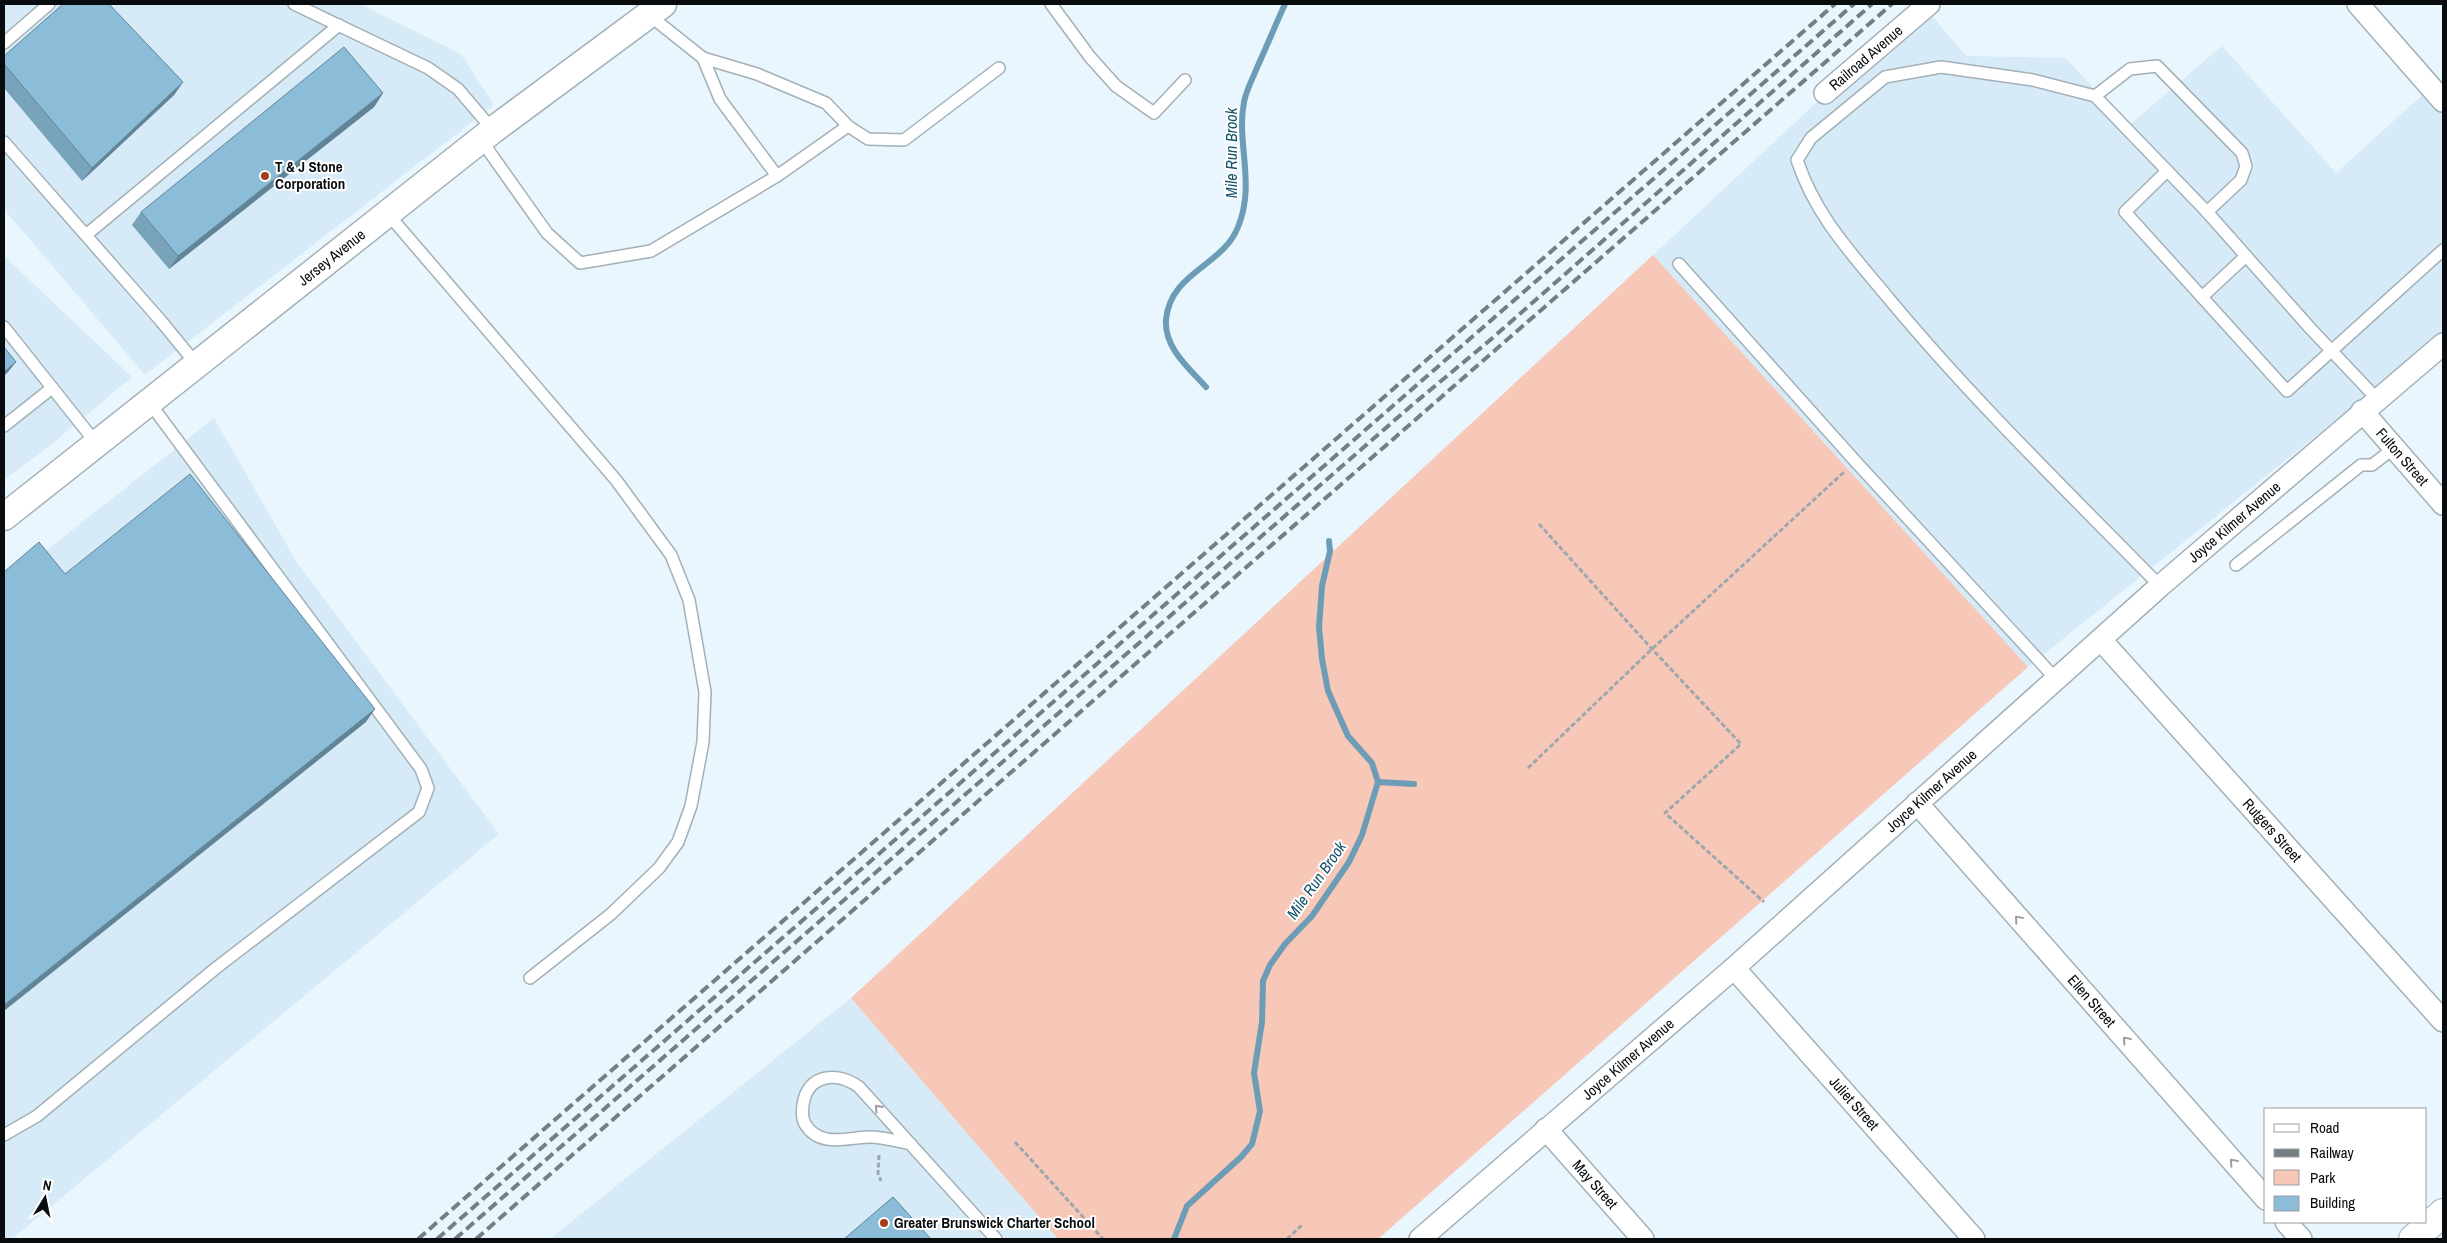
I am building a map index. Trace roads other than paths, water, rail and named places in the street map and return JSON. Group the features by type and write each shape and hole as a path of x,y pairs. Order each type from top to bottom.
{"main road":[{"path":"2413,1239 2443,1213"}],"street":[{"name":"Railroad Avenue","path":"1825,93 1929,4"},
{"path":"2358,4 2443,102"},
{"name":"Jersey Avenue","path":"4,517 487,135 652,8"},
{"name":"Joyce Kilmer Avenue","path":"1420,1239 1734,968 2055,678 2101,640 2160,586 2443,344"},
{"name":"Fulton Street","path":"2370,406 2394,448 2443,504"},
{"name":"Rutgers Street","path":"2101,640 2443,1021"},
{"name":"Ellen Street","path":"1917,803 2264,1197"},
{"name":"Juliet Street","path":"1734,968 1974,1239"},
{"name":"May Street","path":"1546,1129 1643,1239"},
{"path":"2287,1223 2301,1239"}],"lane":[{"path":"4,43 49,4"},
{"path":"294,4 428,68 458,89 547,233 580,263 651,251 777,176 848,126"},
{"path":"1052,4 1090,57 1116,86 1154,113 1184,80"},
{"path":"652,8 703,58 720,99 777,176"},
{"path":"86,235 339,26"},
{"path":"703,58 757,74 826,103 848,126 868,139 904,140 999,68"},
{"path":"2095,96 2130,69 2157,66 2211,120 2242,153 2246,166 2241,180 2206,212"},
{"path":"2160,586 1992,416 1902,314 1826,222 1805,185 1797,160 1811,138 1885,77 1941,67 2034,80 2095,96 2167,170 2331,350 2370,406"},
{"path":"4,142 196,364"},
{"path":"2167,170 2125,212 2287,391 2443,250"},
{"path":"388,214 616,480 671,555 689,600 698,646 704,692 703,742 696,787 678,842 658,868 611,914 530,978"},
{"path":"2202,297 2246,256"},
{"path":"1679,264 1856,462 2055,678"},
{"path":"4,327 96,443"},
{"path":"4,426 52,388"},
{"path":"4,1135 37,1116 216,968 419,812 428,788 421,769 150,402"},
{"path":"2236,565 2361,465 2372,466 2394,448"},
{"path":"911,1144 871,1137 834,1141 819,1135 805,1124 802,1114 808,1091 816,1082 837,1076 849,1080 859,1087 911,1144 996,1239"}],"waterway":[{"name":"Mile Run Brook","path":"1206,387 1174,349 1166,330 1166,320 1170,304 1177,291 1221,251 1231,240 1238,227 1243,211 1246,179 1242,133 1244,102 1249,86 1285,4"},
{"name":"Mile Run Brook","path":"1174,1239 1187,1206 1241,1157 1252,1144 1260,1111 1254,1073 1262,1022 1263,981 1270,965 1285,944 1312,916 1349,862 1362,835 1378,782 1372,763 1348,736 1328,691 1319,627 1322,586 1330,551 1329,541"},
{"path":"1378,782 1414,784"}],"railway":[{"path":"418,1239 1835,4"},
{"path":"437,1239 1854,4"},
{"path":"455,1239 1411,406 1489,341 1872,4"},
{"path":"476,1239 1892,4"}],"place":[{"name":"T & J Stone Corporation","path":"265,176"},
{"name":"Greater Brunswick Charter School","path":"884,1223"}]}
